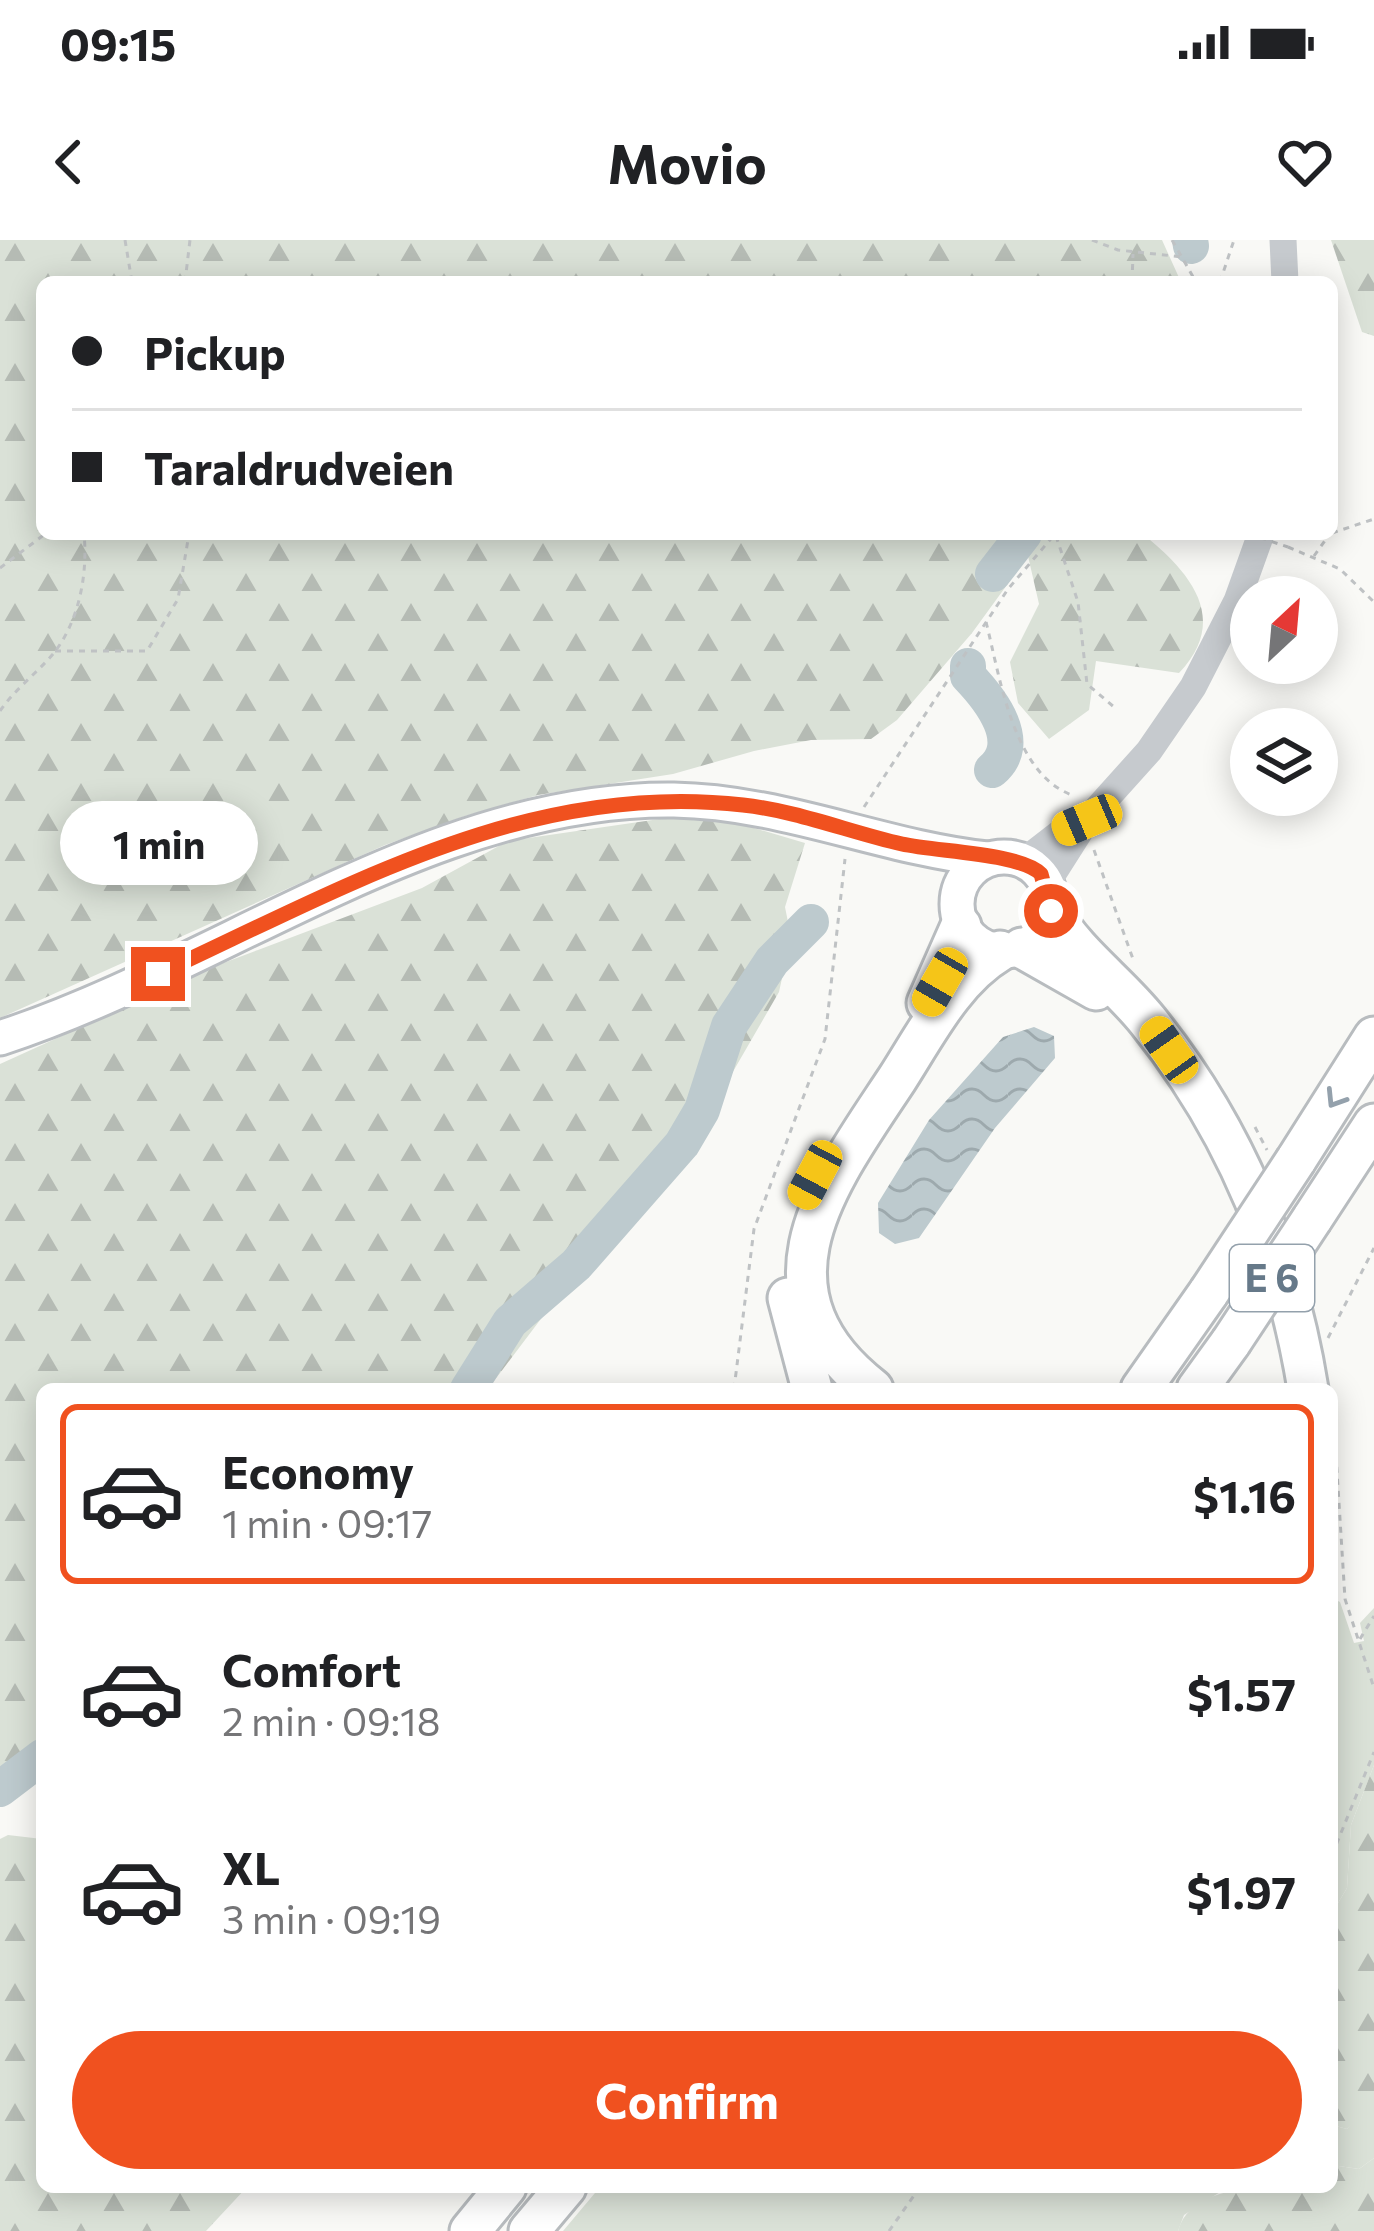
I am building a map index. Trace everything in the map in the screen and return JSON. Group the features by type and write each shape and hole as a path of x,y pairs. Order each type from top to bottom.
{"highway":[{"name":"E 6","path":"1041,885 1084,957 1148,1021 1211,1110 1272,1237 1297,1322 1307,1383"},
{"path":"810,1383 785,1271 793,1222 815,1175 940,982 959,915"},
{"name":"E 6","path":"1011,950 1073,973 1109,1000 1135,1026 1193,1107 1256,1226 1296,1383"},
{"path":"866,1383 838,1357 814,1318 805,1271 811,1229 841,1165 941,1012 971,974 1011,950"},
{"name":"E 6","path":"1145,1383 1374,1037"},
{"name":"E 6","path":"1201,1383 1374,1124"},
{"name":"E 6","path":"1116,1383 1166,1353"},
{"path":"470,2231 501,2193"},
{"path":"529,2231 561,2193"}],"main road":[{"path":"0,1038 158,974 424,852 541,814 635,801 710,802 791,813 881,839 987,859 1041,885 1042,933 1011,950 977,944 924,870 881,839"},
{"path":"959,915 964,877 987,859"}],"street":[{"path":"1283,240 1285,276"},
{"path":"1041,885 1087,820 1149,751 1193,687 1237,601 1259,540"}],"path":[{"path":"125,240 131,276"},
{"path":"186,276 190,240"},
{"path":"1092,240 1133,252 1183,256"},
{"path":"1172,240 1193,276"},
{"path":"1222,276 1234,240"},
{"path":"1132,276 1133,252"},
{"path":"1338,532 1374,519"},
{"path":"0,568 37,540"},
{"path":"0,711 55,651 77,606 87,562 85,540"},
{"path":"55,651 146,652 178,599 188,540"},
{"path":"863,810 986,622 1050,540"},
{"path":"1057,540 1078,602 1088,684 1114,706"},
{"path":"1268,540 1340,569 1374,602"},
{"path":"1314,556 1326,540"},
{"path":"986,622 1006,700 1032,761 1064,793 1087,800 1087,820 1113,909"},
{"path":"735,1383 754,1229 825,1039 837,896 847,852"},
{"path":"1324,1345 1374,1248"},
{"path":"1338,1489 1345,1599 1374,1688"},
{"path":"1359,1641 1374,1616"},
{"path":"1338,1840 1374,1752"},
{"path":"889,2231 916,2193"}],"green space":[{"path":"0,240 1162,240 1178,276 36,276 36,540 1149,540 1189,581 1203,616 1194,653 1179,673 1096,661 1089,710 1049,739 1018,703 1010,662 1039,604 1028,556 972,633 897,720 871,739 811,740 673,774 538,795 465,816 385,845 0,1018"},
{"path":"1331,240 1374,240 1374,336 1362,332"},
{"path":"673,817 737,823 805,843 785,907 791,937 779,992 701,1127 639,1209 562,1291 493,1383 36,1383 36,1766 0,1793 0,1064 218,965 422,888 508,841"},
{"path":"1338,1601 1354,1643 1364,1641 1360,1623 1374,1608 1374,1765 1351,1825 1347,1888 1338,1903"},
{"path":"1374,1765 1374,2107 1347,2129 1338,2127 1338,1903 1347,1888 1351,1825"},
{"path":"8,1835 36,1838 36,2193 241,2193 206,2231 0,2231 0,1839"},
{"path":"1374,2107 1374,2158 1359,2169 1338,2166 1338,2127 1347,2129"},
{"path":"1374,2158 1374,2231 1178,2231 1202,2201 1222,2193 1338,2193 1338,2166 1359,2169"},
{"path":"595,2193 1219,2193 1184,2215 1178,2231 563,2231"}],"water":[{"path":"1034,1027 1054,1036 1055,1058 995,1128 919,1238 895,1244 879,1233 878,1203 929,1120 1003,1037"}],"waterway":[{"path":"1190,240 1191,246"},
{"path":"993,574 1019,540"},
{"path":"968,666 968,676 995,710 1005,735 1001,759 992,770"},
{"path":"472,1383 510,1322 576,1265 682,1144 702,1110 729,1026 772,961 811,922"},
{"path":"0,1789 36,1762"}],"route":[{"path":"158,974 467,835 568,808 623,802 740,804 961,856 1012,857 1041,874 1050,892 1051,911"}]}
